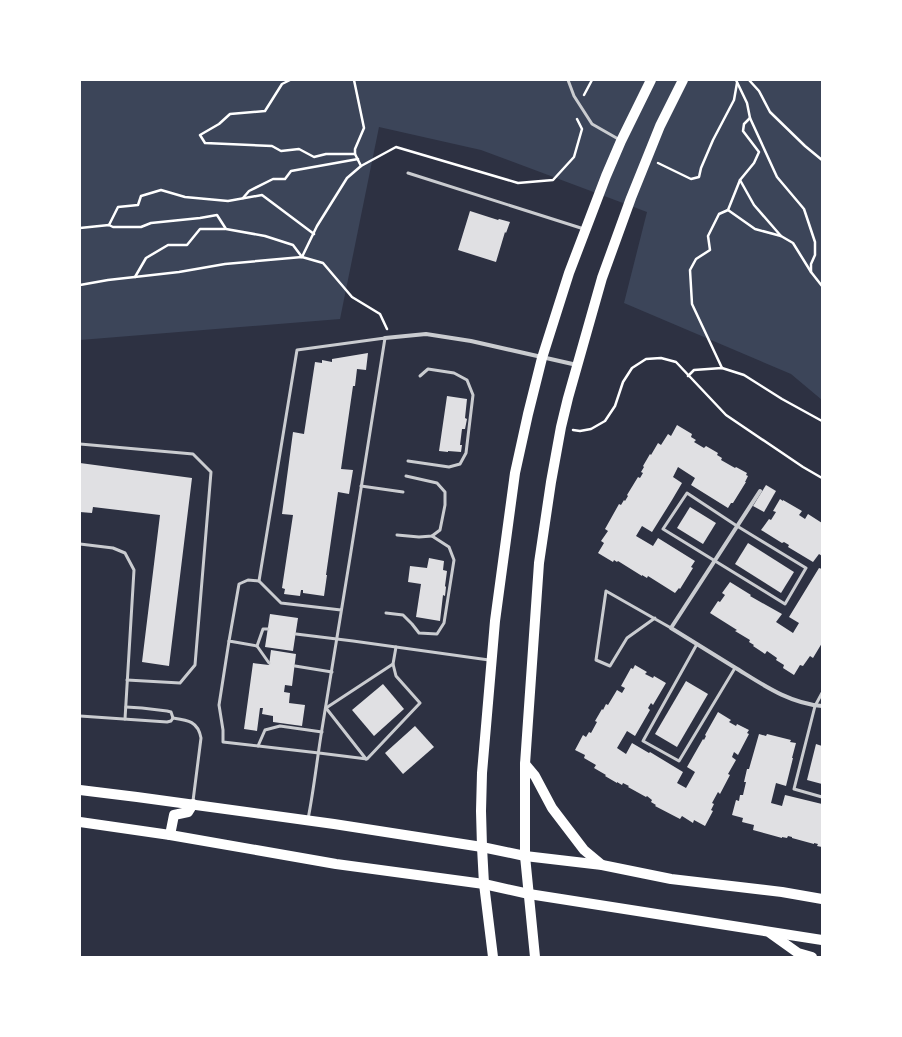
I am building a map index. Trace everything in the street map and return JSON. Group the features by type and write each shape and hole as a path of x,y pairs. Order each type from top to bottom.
{"main road":[{"path":"493,957 484,884 481,812 482,773 491,660 515,473 542,358 569,273 606,176 621,141 651,80"},
{"path":"535,957 525,856 526,764 539,563 551,482 568,398 602,278 631,198 660,126 683,80"},
{"path":"526,764 535,776 552,808 584,850 602,866"},
{"path":"80,790 193,804 482,847 525,856 602,866 671,879 782,892 822,899"},
{"path":"170,835 174,815 188,812 193,804"},
{"path":"80,822 170,835 336,864 484,884 529,894 822,940"},
{"path":"768,932 798,953 812,957"}],"street":[{"path":"385,338 426,334 471,341 577,365"},
{"path":"760,490 671,628 772,691 794,700 815,706 822,706"}],"lane":[{"path":"568,80 574,96 592,124 621,141"},
{"path":"408,173 585,229"},
{"path":"259,581 297,350 385,338 308,821"},
{"path":"408,461 449,467 460,464 466,453 473,395 467,380 454,373 428,369 420,376"},
{"path":"80,444 193,454 211,472 195,665 180,682 127,680"},
{"path":"397,535 418,537 432,536 440,530 445,505 445,492 437,484 406,476"},
{"path":"361,486 403,492"},
{"path":"687,493 737,526 806,568 785,604 714,561 663,530 687,493"},
{"path":"386,613 403,615 419,633 437,634 444,623 454,560 449,547 432,536"},
{"path":"80,544 113,548 125,553 134,570 125,719"},
{"path":"342,610 282,604 259,581 248,580 238,584 219,705 223,730 223,742 367,759"},
{"path":"655,618 627,638 610,666 596,660 606,591 655,618 671,628"},
{"path":"257,646 263,629 268,630"},
{"path":"296,634 491,660"},
{"path":"229,641 257,646 269,662"},
{"path":"697,644 643,741 679,761 736,668"},
{"path":"367,759 420,703 396,676 393,664 396,647"},
{"path":"326,708 393,664"},
{"path":"295,666 332,672"},
{"path":"822,693 815,706 794,789 822,797"},
{"path":"126,708 167,711 171,712 173,718"},
{"path":"326,708 367,759"},
{"path":"80,716 167,722 171,721 173,718 190,721 200,730 201,738 193,804"},
{"path":"258,746 264,730 280,726 322,732"}],"path":[{"path":"290,80 282,84 264,111 230,114 219,124 200,135 205,143 272,146 281,151 299,149 314,157 326,154 355,154"},
{"path":"354,80 364,128 355,149 355,154 361,166"},
{"path":"302,257 318,226 348,178 361,166 396,146 518,183 553,180 574,157 582,129 574,114 592,80"},
{"path":"748,80 759,91 770,112 805,146 822,160"},
{"path":"647,158 691,179 699,178 701,168 713,140 734,100 737,81"},
{"path":"737,81 747,103 750,118 777,177 804,209 816,242 815,255 811,264 811,272"},
{"path":"722,368 692,304 690,270 696,259 710,250 708,236 719,214 728,210 740,180 754,163 758,152 742,131 744,124 750,118"},
{"path":"242,199 249,191 273,179 285,179 291,171 358,159"},
{"path":"740,180 754,205 781,236"},
{"path":"109,225 118,207 138,205 141,196 161,190 186,197 228,201 262,195 314,234"},
{"path":"728,210 755,229 781,236 793,243 811,272 822,286"},
{"path":"80,228 109,225 113,227 141,227 151,223 217,215 226,229"},
{"path":"135,277 146,258 168,245 187,245 200,229 226,229 266,236 293,245 302,257"},
{"path":"80,285 225,264 302,257 323,263 352,297 380,314 391,337"},
{"path":"561,427 580,431 591,429 605,421 615,406 624,382 632,368 646,359 661,358 676,362 726,415 803,467 822,478"},
{"path":"688,376 694,370 722,368 744,375 782,399 822,421"}],"shaded area":[{"path":"80,80 822,80 822,400 791,374 624,303 647,212 481,150 379,127 340,319 80,340"}],"building":[{"path":"470,211 498,220 510,222 506,233 505,232 496,262 458,250"},
{"path":"368,353 366,370 357,369 355,386 353,386 341,469 353,470 349,494 338,492 324,596 303,593 303,590 301,590 300,596 284,594 285,589 282,588 293,515 282,514 293,432 304,434 315,362 322,363 322,360 332,362 332,359"},
{"path":"447,396 467,399 465,418 467,419 465,429 462,429 460,445 462,445 461,452 439,451"},
{"path":"677,425 692,434 691,437 696,440 694,442 704,448 706,446 718,453 717,455 722,458 721,460 747,473 746,475 748,476 733,503 731,503 728,508 691,485 695,478 678,467 673,477 682,483 672,500 652,532 642,526 636,536 653,546 658,538 695,561 691,567 693,568 680,589 679,588 675,593 648,576 647,578 642,576 618,561 617,562 614,560 613,562 598,553 604,543 601,541 608,531 605,529 619,504 621,505 624,500 625,501 638,477 640,478 643,473 641,472 644,467 643,466 658,443 661,445 668,434 671,436"},
{"path":"80,463 192,478 169,666 142,662 160,515 93,507 92,513 80,512"},
{"path":"766,485 776,491 764,512 753,506"},
{"path":"780,499 802,511 799,515 805,519 808,514 822,523 822,556 819,554 813,562 788,547 789,545 784,542 782,543 761,530 769,519 771,520 776,512 773,511"},
{"path":"690,507 716,523 703,544 677,528"},
{"path":"748,543 794,572 781,593 735,564"},
{"path":"429,558 444,561 443,570 447,571 445,596 443,595 440,621 416,617 421,584 408,582 410,566 427,568"},
{"path":"819,568 822,569 822,643 813,658 810,656 803,666 800,665 794,675 783,668 784,665 776,660 777,658 767,651 765,654 753,646 754,645 749,642 750,640 735,631 737,630 710,613 718,601 720,602 725,595 722,593 730,582 751,595 750,596 782,614 776,622 793,633 799,623 789,617"},
{"path":"270,614 298,618 293,651 265,647"},
{"path":"271,650 296,654 292,686 285,685 284,692 290,693 289,703 305,705 302,726 273,722 273,716 262,714 263,708 260,708 257,731 244,729 253,663 269,665"},
{"path":"635,665 647,672 645,674 653,678 654,676 666,683 653,705 651,703 648,708 650,710 635,736 627,731 617,748 626,754 632,743 649,753 650,752 683,772 677,783 686,788 695,772 687,767 703,739 704,740 705,735 718,712 731,720 729,722 749,730 747,733 749,734 738,755 734,752 732,757 736,760 728,774 730,775 720,794 718,792 712,803 714,804 711,810 713,811 705,826 694,820 693,823 682,816 680,819 655,806 656,805 651,802 652,800 647,796 646,797 623,783 622,785 605,776 606,775 594,768 596,765 584,758 585,755 575,750 583,735 586,737 589,732 591,733 597,722 595,721 602,709 603,710 606,704 608,705 617,690 622,693 625,688 621,686 631,668 633,669"},
{"path":"686,681 708,694 677,747 655,734"},
{"path":"383,684 404,709 374,736 352,710"},
{"path":"415,726 434,747 403,774 385,753"},
{"path":"759,734 766,736 767,734 791,740 790,742 796,743 786,786 776,783 771,803 782,806 785,795 822,804 822,847 817,846 818,844 788,836 787,838 782,838 753,830 754,825 742,822 743,818 732,815 736,800 739,801 740,795 743,795 747,769 749,769"},
{"path":"816,744 822,746 822,784 807,780"}]}
